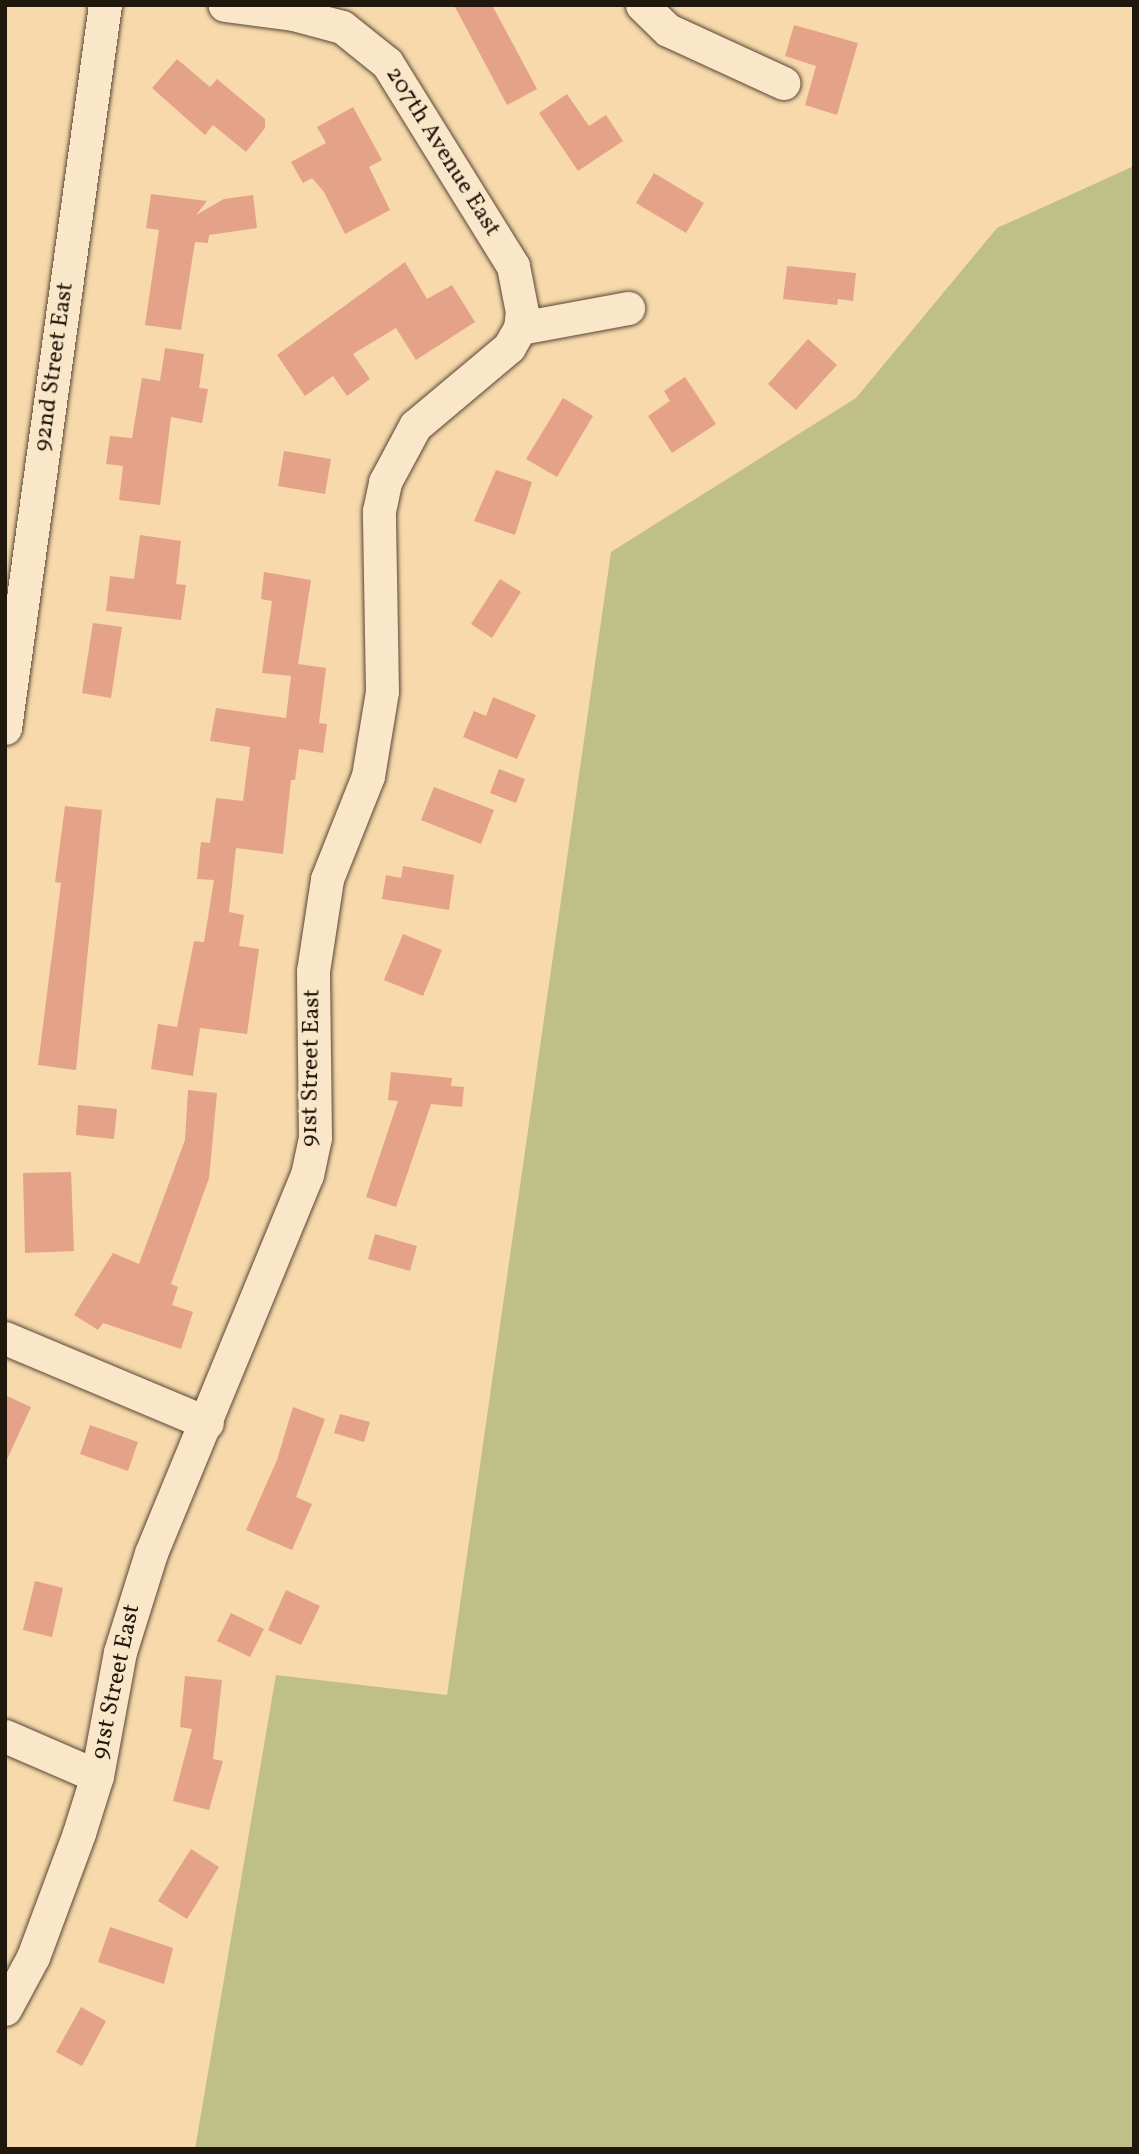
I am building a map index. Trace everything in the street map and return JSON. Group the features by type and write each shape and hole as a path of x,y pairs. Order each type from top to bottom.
{"street":[{"name":"92nd Street East","path":"5,728 104,5"},
{"path":"642,5 668,30 783,83"},
{"name":"207th Avenue East","path":"236,6 293,14 342,27 387,63 513,266 522,295 520,328"},
{"path":"520,328 628,308"},
{"name":"91st Street East","path":"5,2009 59,1895 97,1776 120,1652 134,1600 307,1175 315,1138 313,971 327,879 368,776 382,691 379,511 385,482 415,426 488,368 520,328"},
{"path":"5,1338 206,1423"},
{"path":"5,1736 97,1776"}],"green space":[{"path":"1134,166 1134,2149 195,2149 276,1675 447,1695 611,552 856,398 997,228"}],"building":[{"path":"454,5 492,5 537,89 507,105"},
{"path":"794,25 858,43 837,115 805,105 816,66 785,56"},
{"path":"177,59 210,87 217,79 265,119 265,128 246,152 213,125 205,135 152,88"},
{"path":"567,94 589,126 606,115 623,141 578,171 539,113"},
{"path":"353,107 382,160 369,167 390,210 345,234 324,192 312,178 303,183 291,162 326,143 317,127"},
{"path":"654,173 704,203 686,233 636,203"},
{"path":"151,194 207,201 196,215 224,199 253,195 257,228 209,235 208,243 195,242 181,330 145,325 159,230 146,228"},
{"path":"405,262 427,299 452,285 475,322 416,360 396,328 353,354 370,379 347,396 333,376 305,396 277,355"},
{"path":"787,266 856,273 853,301 838,299 837,305 783,299"},
{"path":"808,339 837,365 796,410 768,384"},
{"path":"165,348 204,354 199,388 208,389 202,423 171,417 160,505 119,500 123,466 106,464 110,436 132,438 142,378 160,381"},
{"path":"685,377 716,424 672,453 648,416 670,401 664,391"},
{"path":"563,398 593,416 557,477 526,459"},
{"path":"284,451 331,459 325,494 278,486"},
{"path":"496,470 532,482 515,535 474,521"},
{"path":"140,535 181,541 176,584 186,585 181,620 106,611 110,576 134,579"},
{"path":"264,572 311,580 298,664 326,668 319,723 327,724 323,753 299,749 295,780 291,780 283,854 236,848 229,912 244,915 239,946 259,949 247,1034 200,1028 193,1076 151,1069 158,1024 177,1027 194,941 204,942 214,880 197,879 201,842 210,843 216,798 243,801 250,747 210,741 216,708 286,718 291,676 262,673 272,601 261,599"},
{"path":"500,579 521,592 492,638 471,624"},
{"path":"93,623 122,627 111,698 82,693"},
{"path":"493,697 536,715 517,759 463,737 474,711 486,716"},
{"path":"499,769 525,779 516,803 490,793"},
{"path":"434,787 494,810 481,844 421,820"},
{"path":"65,806 102,810 76,1070 38,1065 61,883 55,882"},
{"path":"403,866 454,875 449,910 382,899 386,875 401,878"},
{"path":"403,934 442,950 423,996 384,980"},
{"path":"391,1072 452,1078 451,1086 464,1087 462,1107 431,1104 396,1207 366,1197 398,1101 388,1100"},
{"path":"188,1090 217,1093 209,1178 171,1284 178,1287 172,1305 193,1312 181,1349 103,1323 98,1330 74,1315 113,1253 139,1264 185,1140"},
{"path":"78,1105 117,1109 114,1139 76,1135"},
{"path":"71,1172 74,1251 25,1253 23,1173"},
{"path":"375,1234 417,1246 410,1271 368,1259"},
{"path":"5,1395 31,1407 5,1464"},
{"path":"293,1407 325,1419 296,1497 312,1504 292,1550 246,1530 277,1460"},
{"path":"340,1414 370,1422 364,1442 334,1433"},
{"path":"90,1425 138,1442 128,1471 80,1454"},
{"path":"35,1581 63,1588 52,1637 23,1630"},
{"path":"286,1590 320,1606 301,1645 268,1630"},
{"path":"231,1613 264,1629 250,1657 217,1641"},
{"path":"185,1676 222,1680 213,1759 223,1761 209,1810 173,1801 192,1729 180,1727"},
{"path":"191,1849 219,1867 187,1919 158,1901"},
{"path":"110,1927 173,1948 164,1984 98,1962"},
{"path":"81,2007 106,2021 82,2066 56,2052"}]}
